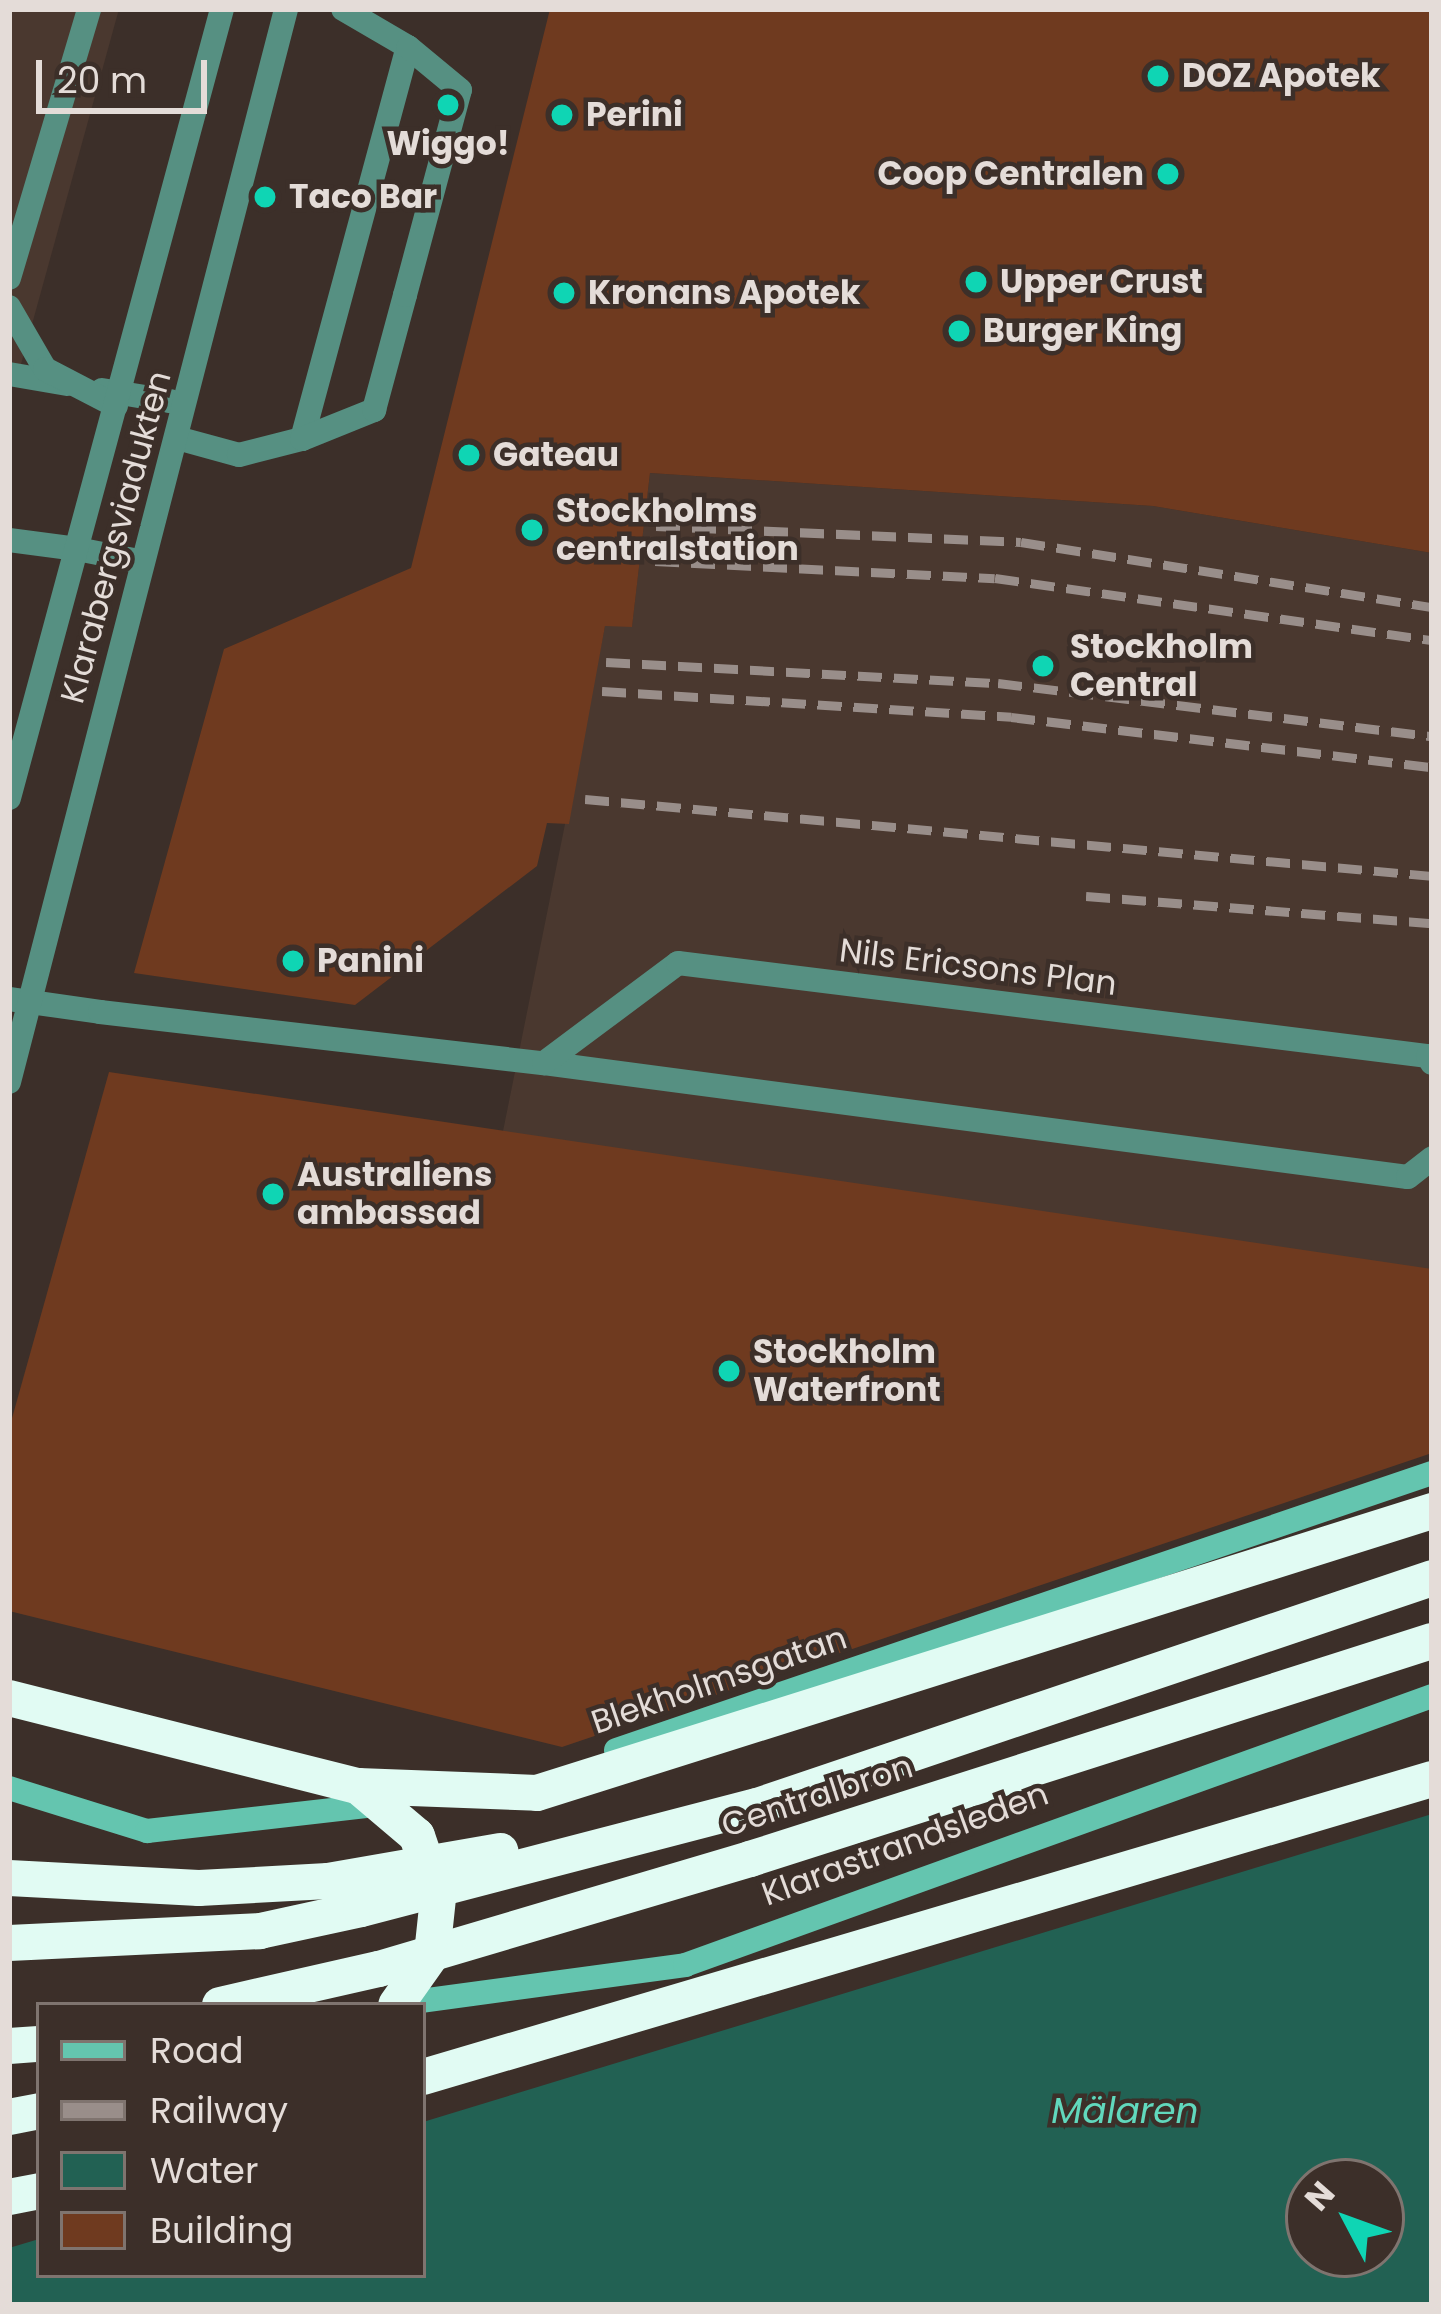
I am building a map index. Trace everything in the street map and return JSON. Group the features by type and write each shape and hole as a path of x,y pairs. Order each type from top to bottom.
{"highway":[{"path":"9,1698 358,1786 537,1793 1432,1510"},
{"name":"Centralbron","path":"757,1806 1432,1579"},
{"name":"Centralbron","path":"234,2002 379,1970 750,1859 1432,1641"},
{"path":"426,2077 1432,1779"},
{"path":"358,1786 417,1836 438,1898 432,1954 395,2002"},
{"path":"9,1877 199,1888 328,1882 757,1806"},
{"path":"9,1943 260,1931 757,1806"}],"street":[{"path":"9,278 89,9"},
{"name":"Klarabergsviadukten","path":"9,798 222,9"},
{"name":"Klarabergsviadukten","path":"9,1082 19,1001 177,438 286,9"},
{"path":"177,438 239,455 302,439 374,410 460,90 408,47 343,9"},
{"path":"302,439 408,47"},
{"path":"9,307 45,369 116,406"},
{"path":"9,374 170,401"},
{"path":"9,540 143,562"},
{"name":"Nils Ericsons Plan","path":"544,1063 678,963 1428,1056 1432,1064"},
{"path":"19,1001 544,1063 1408,1177 1432,1158"},
{"name":"Blekholmsgatan","path":"9,1788 147,1831 505,1787 1432,1473"},
{"name":"Klarastrandsleden","path":"415,2002 685,1965 1432,1696"}],"shaded area":[{"path":"9,9 119,9 15,386 9,371"},
{"path":"650,473 1153,506 1432,553 1432,1272 498,1156 605,626 632,626"}],"water":[{"name":"Mälaren","path":"1432,1814 1432,2305 9,2305 9,2248 36,2240 36,2278 426,2278 426,2121"}],"building":[{"name":"Stockholms centralstation","path":"550,9 1432,9 1432,553 1153,506 650,473 632,627 605,626 569,824 547,823 537,866 355,1005 134,973 224,649 411,568"},
{"name":"Stockholm Waterfront","path":"109,1072 1432,1269 1432,1453 562,1747 9,1611 9,1429"}],"railway":[{"path":"656,526 1021,542 1432,607"},
{"path":"655,561 995,578 1432,640"},
{"path":"606,662 998,683 1432,736"},
{"path":"602,691 1011,717 1432,767"},
{"path":"585,799 1432,876"},
{"path":"1086,896 1432,923"}],"place":[{"name":"DOZ Apotek","path":"1158,76"},
{"name":"Wiggo!","path":"448,105"},
{"name":"Perini","path":"562,115"},
{"name":"Coop Centralen","path":"1168,174"},
{"name":"Taco Bar","path":"265,197"},
{"name":"Upper Crust","path":"976,282"},
{"name":"Kronans Apotek","path":"564,293"},
{"name":"Burger King","path":"959,331"},
{"name":"Gateau","path":"469,455"},
{"name":"Stockholms centralstation","path":"532,530"},
{"name":"Stockholm Central","path":"1043,666"},
{"name":"Panini","path":"293,961"},
{"name":"Australiens ambassad","path":"273,1194"},
{"name":"Stockholm Waterfront","path":"729,1371"}]}
